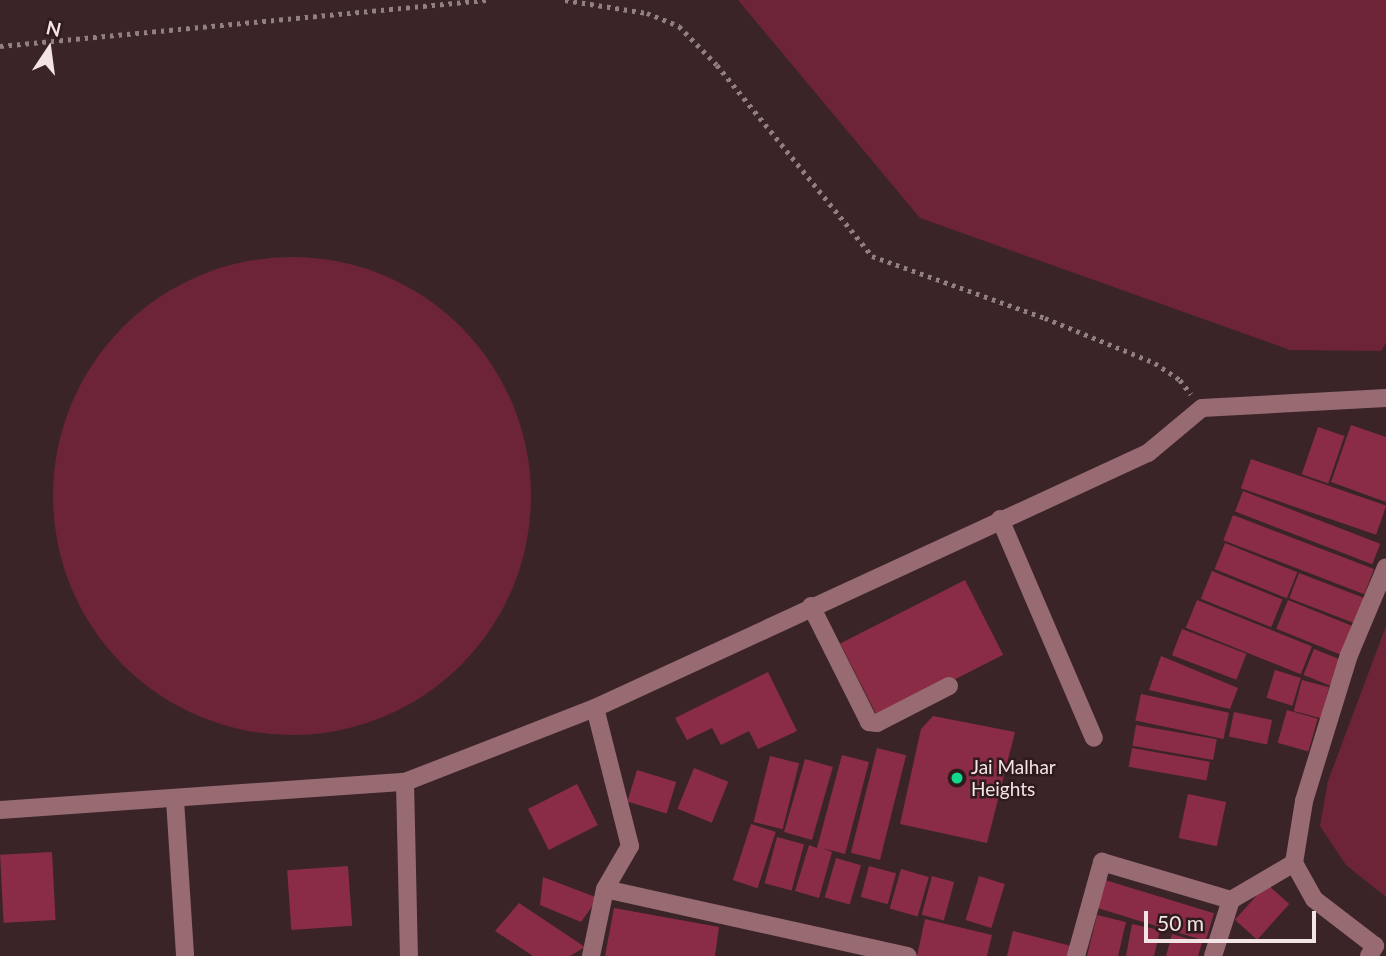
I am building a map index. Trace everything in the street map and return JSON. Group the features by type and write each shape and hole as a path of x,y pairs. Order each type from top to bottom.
{"street":[{"path":"0,810 405,782 595,708 811,606 1148,453 1202,408 1386,398"},
{"path":"1000,519 1094,738"},
{"path":"1376,950 1314,899 1294,863 1304,801 1349,655 1386,567"},
{"path":"811,606 869,722 877,723 949,686"},
{"path":"591,956 605,889 630,846 595,708"},
{"path":"405,782 409,956"},
{"path":"175,800 184,956"},
{"path":"1076,956 1102,862 1231,900"},
{"path":"1213,956 1231,900 1294,863"},
{"path":"605,889 908,956"}],"path":[{"path":"0,46 486,0"},
{"path":"565,0 647,13 679,26 717,65 872,256 1045,318 1155,363 1180,380 1202,408"}],"shaded area":[{"path":"738,0 1386,0 1386,343 1381,351 1290,350 920,218"},
{"path":"292,257 339,262 383,276 425,298 461,327 490,363 512,405 526,449 531,496 526,543 512,587 490,629 461,665 425,694 383,716 339,730 292,735 245,730 201,716 159,694 123,665 94,629 72,587 58,543 53,496 58,449 72,405 94,363 123,327 159,298 201,276 245,262"},
{"path":"1386,626 1386,897 1346,865 1320,826 1328,781"}],"building":[{"path":"1351,425 1386,437 1386,502 1331,482"},
{"path":"1318,427 1344,436 1328,483 1302,474"},
{"path":"1251,459 1386,505 1376,535 1241,488"},
{"path":"1243,491 1380,544 1372,564 1235,512"},
{"path":"1233,515 1374,569 1364,594 1223,540"},
{"path":"1225,543 1297,572 1287,598 1215,569"},
{"path":"1212,571 1282,599 1271,627 1201,599"},
{"path":"1299,573 1366,599 1357,624 1289,598"},
{"path":"965,580 1003,655 878,718 840,644"},
{"path":"1197,600 1312,646 1301,674 1186,628"},
{"path":"1288,600 1353,626 1341,655 1276,629"},
{"path":"1182,629 1246,654 1236,680 1172,655"},
{"path":"1314,649 1341,660 1330,686 1304,675"},
{"path":"1161,656 1238,688 1230,709 1149,690"},
{"path":"1275,670 1301,678 1292,706 1267,698"},
{"path":"768,672 797,731 758,749 749,731 721,745 712,728 687,740 675,718"},
{"path":"1302,680 1329,687 1321,718 1294,711"},
{"path":"1141,694 1229,713 1223,739 1135,720"},
{"path":"1287,710 1318,719 1308,752 1278,743"},
{"path":"1234,712 1272,720 1267,745 1229,736"},
{"name":"Jai Malhar Heights","path":"933,716 1015,732 987,843 900,824 921,729"},
{"path":"1136,725 1217,739 1213,760 1132,746"},
{"path":"877,748 906,755 880,860 851,853"},
{"path":"1132,748 1210,762 1207,780 1129,767"},
{"path":"842,755 869,762 845,854 822,848 832,852 819,898 795,891 809,845 817,848"},
{"path":"770,756 799,763 783,829 754,822"},
{"path":"805,759 833,767 812,840 784,832"},
{"path":"694,768 728,782 712,823 678,809"},
{"path":"637,770 676,782 667,814 627,802"},
{"path":"577,784 598,825 549,850 528,809"},
{"path":"1188,794 1226,802 1217,846 1179,838"},
{"path":"751,824 776,832 757,888 733,880"},
{"path":"777,837 804,844 792,891 765,883"},
{"path":"52,852 56,920 4,923 0,855"},
{"path":"836,858 861,865 850,905 825,897"},
{"path":"348,866 352,926 291,930 287,870"},
{"path":"869,866 896,873 888,904 861,897"},
{"path":"901,869 929,877 918,916 890,908"},
{"path":"932,876 954,882 944,921 922,915"},
{"path":"979,876 1005,884 991,928 966,920"},
{"path":"543,877 598,898 581,922 540,905"},
{"path":"1105,880 1214,913 1206,941 1097,908"},
{"path":"1267,884 1289,904 1257,940 1235,920"},
{"path":"519,903 585,947 570,956 533,956 495,931"},
{"path":"614,908 719,927 715,956 605,956"},
{"path":"1097,915 1126,922 1118,956 1087,956"},
{"path":"925,919 992,935 987,956 917,956"},
{"path":"1132,924 1160,930 1154,956 1126,956"},
{"path":"1013,931 1071,946 1068,956 1007,956"},
{"path":"1172,934 1202,943 1198,956 1166,956"}],"place":[{"name":"Jai Malhar Heights","path":"957,778"}]}
